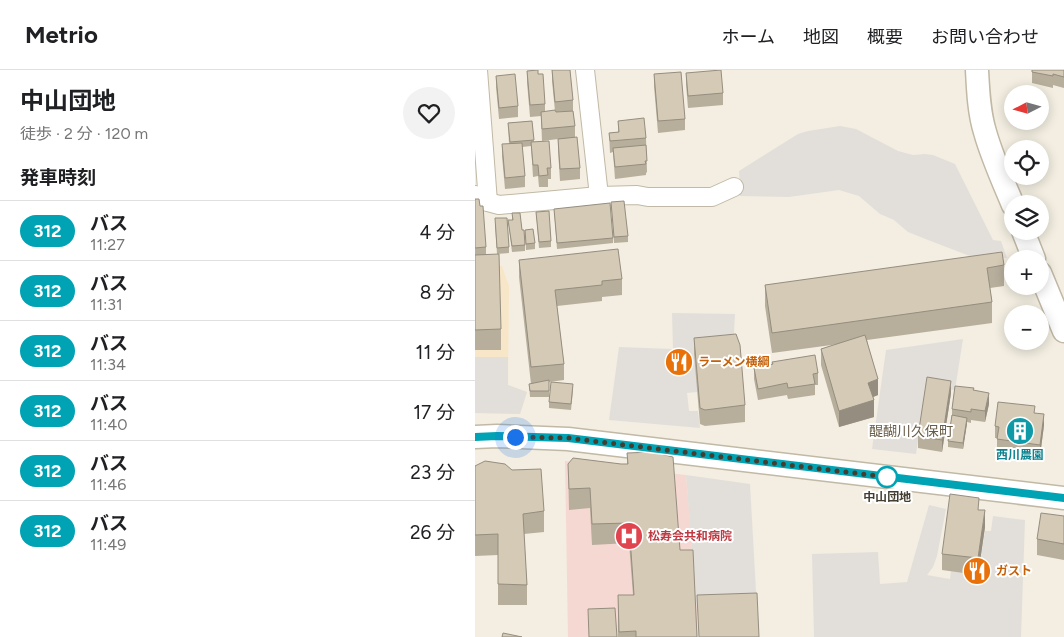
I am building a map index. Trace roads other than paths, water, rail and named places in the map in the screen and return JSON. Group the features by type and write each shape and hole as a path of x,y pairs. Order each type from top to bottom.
{"street":[{"path":"478,70 481,198 499,205 599,196 711,197 735,188"},
{"path":"585,70 599,196"},
{"path":"977,70 984,131 1009,195"},
{"path":"1049,295 1064,332"},
{"path":"475,437 568,438 1064,498"}],"place":[{"name":"ラーメン横綱","path":"679,362"},
{"name":"西川農園","path":"1020,431"},
{"name":"中山団地","path":"887,477"},
{"name":"松寿会共和病院","path":"629,536"},
{"name":"ガスト","path":"977,571"}],"district":[{"name":"醍醐川久保町","path":"911,431"}]}
